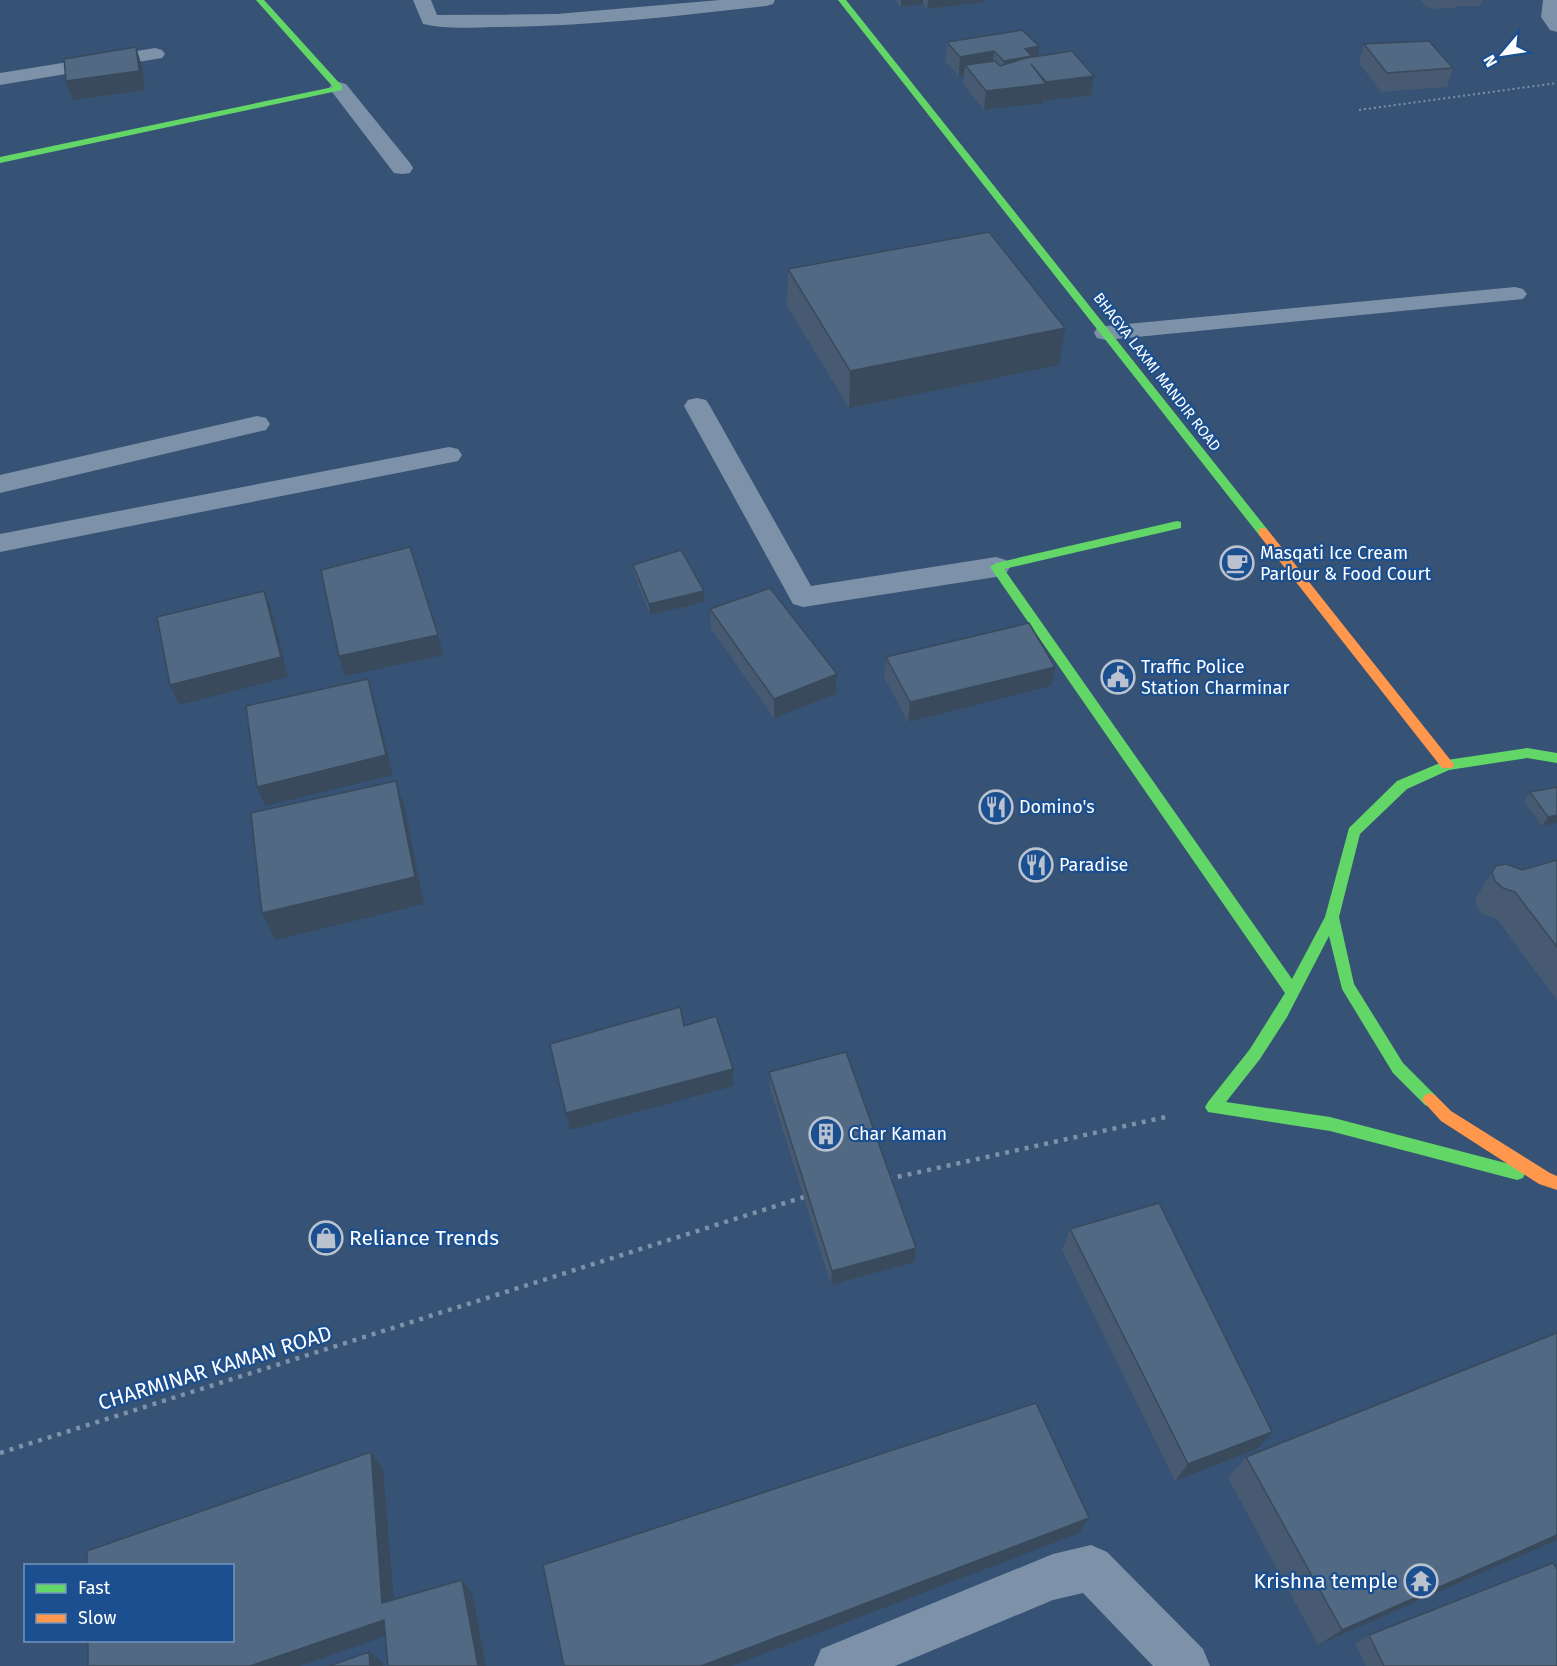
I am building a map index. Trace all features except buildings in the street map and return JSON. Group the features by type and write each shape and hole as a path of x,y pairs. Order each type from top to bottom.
{"main road":[{"path":"0,160 339,88 260,0"},
{"name":"BHAGYA LAXMI MANDIR ROAD","path":"842,0 950,133 1447,765"},
{"path":"1177,525 996,567 1293,993"},
{"path":"1551,1181 1330,1124 1214,1107 1255,1054 1293,993 1332,917 1354,832 1402,785 1447,765 1527,753 1557,758"},
{"path":"1332,917 1347,985 1398,1068 1446,1116 1551,1181"}],"street":[{"path":"422,0 430,20 467,22 694,9 766,0"},
{"path":"1552,0 1550,17 1557,27"},
{"path":"0,80 155,54"},
{"path":"339,88 402,168"},
{"path":"1106,333 1515,294"},
{"path":"697,406 803,597 996,567"},
{"path":"0,484 257,424"},
{"path":"0,543 449,455"},
{"path":"838,1666 1053,1577 1091,1568 1186,1666"}],"path":[{"path":"1359,110 1557,83"},
{"path":"884,1180 1214,1107"},
{"name":"CHARMINAR KAMAN ROAD","path":"0,1453 804,1197"}],"traffic: fast":[{"path":"0,160 339,88 260,0"},
{"path":"842,0 1263,532"},
{"path":"1177,525 996,567 1293,993"},
{"path":"1430,1100 1398,1068 1347,985 1332,917 1354,832 1402,785 1447,765 1527,753 1557,758"},
{"path":"1213,1107 1255,1054 1282,1012 1332,917"},
{"path":"1213,1107 1330,1124 1517,1173"}],"traffic: slow":[{"path":"1263,532 1447,765"},
{"path":"1430,1100 1446,1116 1545,1179 1557,1183"}],"place":[{"name":"Masqati Ice Cream Parlour & Food Court","path":"1237,563"},
{"name":"Traffic Police Station Charminar","path":"1118,677"},
{"name":"Domino's","path":"996,807"},
{"name":"Paradise","path":"1036,865"},
{"name":"Char Kaman","path":"826,1134"},
{"name":"Reliance Trends","path":"326,1238"},
{"name":"Krishna temple","path":"1421,1581"}]}
